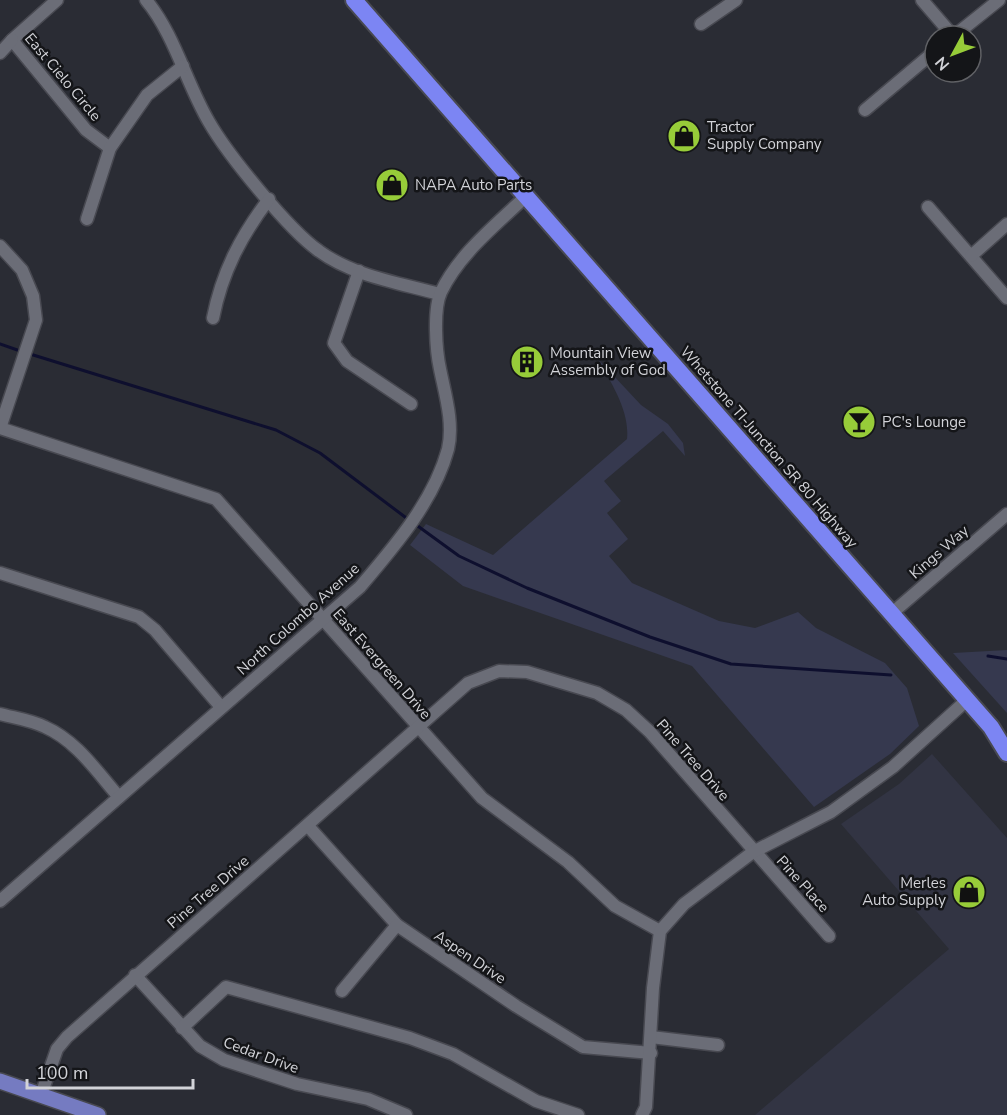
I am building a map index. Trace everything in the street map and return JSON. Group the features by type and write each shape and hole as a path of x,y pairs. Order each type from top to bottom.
{"highway":[{"name":"Whetstone TI-Junction SR 80 Highway","path":"354,0 967,700 991,728 1007,753"},
{"name":"Whetstone TI-Junction SR 80 Highway","path":"991,728 1007,741"}],"main road":[{"path":"0,1081 98,1115"}],"street":[{"name":"East Cielo Circle","path":"57,0 12,40 86,130 110,148"},
{"path":"146,0 183,66 209,122 269,199 299,234 320,252 359,272 439,294 473,246 525,197"},
{"path":"701,24 736,0"},
{"path":"922,0 943,24"},
{"path":"968,24 999,0"},
{"path":"0,53 12,40"},
{"path":"865,110 923,61"},
{"path":"87,219 110,148 147,95 183,66"},
{"path":"213,318 219,287 230,260 245,231 269,199"},
{"path":"928,207 1007,298"},
{"path":"971,256 1007,224"},
{"path":"0,246 22,270 33,296 36,320 0,428"},
{"path":"359,272 334,343 347,361 411,404"},
{"name":"North Colombo Avenue","path":"0,901 360,587 392,549 438,476 448,448 450,417 436,349 439,294"},
{"name":"East Evergreen Drive","path":"0,428 216,499 482,798 568,862 615,906 660,932"},
{"name":"Kings Way","path":"891,614 1007,514"},
{"path":"0,573 139,617 155,630 221,707"},
{"name":"Pine Tree Drive","path":"41,1095 57,1049 67,1036 468,683 499,671 527,672 597,693 626,710 650,732 753,852"},
{"path":"642,1115 646,1107 651,1053 652,988 660,932 684,904 753,852 831,812 893,767 967,700"},
{"path":"0,714 43,726 61,735 73,744 119,797"},
{"name":"Aspen Drive","path":"308,826 397,925 516,1006 583,1047 651,1053"},
{"name":"Pine Place","path":"753,852 829,936"},
{"path":"342,991 397,925"},
{"name":"Cedar Drive","path":"135,975 200,1046 224,1060 297,1084 368,1099 406,1115"},
{"path":"182,1028 226,987 410,1038 453,1054 536,1101 578,1115"},
{"path":"651,1036 718,1045"}],"shaded area":[{"path":"598,359 641,405 668,424 683,443 685,456 663,431 604,481 621,501 607,513 628,539 609,556 632,583 719,621 755,628 798,612 816,628 885,663 907,688 919,726 890,754 814,807 692,666 463,586 410,545 426,524 493,555 627,439 623,408"},
{"path":"1007,650 1007,713 953,653"},
{"path":"932,754 1007,838 1007,1115 755,1115 949,949 841,824 899,784"}],"waterway":[{"path":"0,344 23,352"},
{"path":"30,354 276,430 320,453 409,520"},
{"path":"415,524 459,556 527,588 650,637 731,664 891,675"},
{"path":"988,656 1007,659"}],"place":[{"name":"Tractor Supply Company","path":"684,136"},
{"name":"NAPA Auto Parts","path":"392,185"},
{"name":"Mountain View Assembly of God","path":"527,362"},
{"name":"PC's Lounge","path":"859,422"},
{"name":"Merles Auto Supply","path":"969,892"}]}
